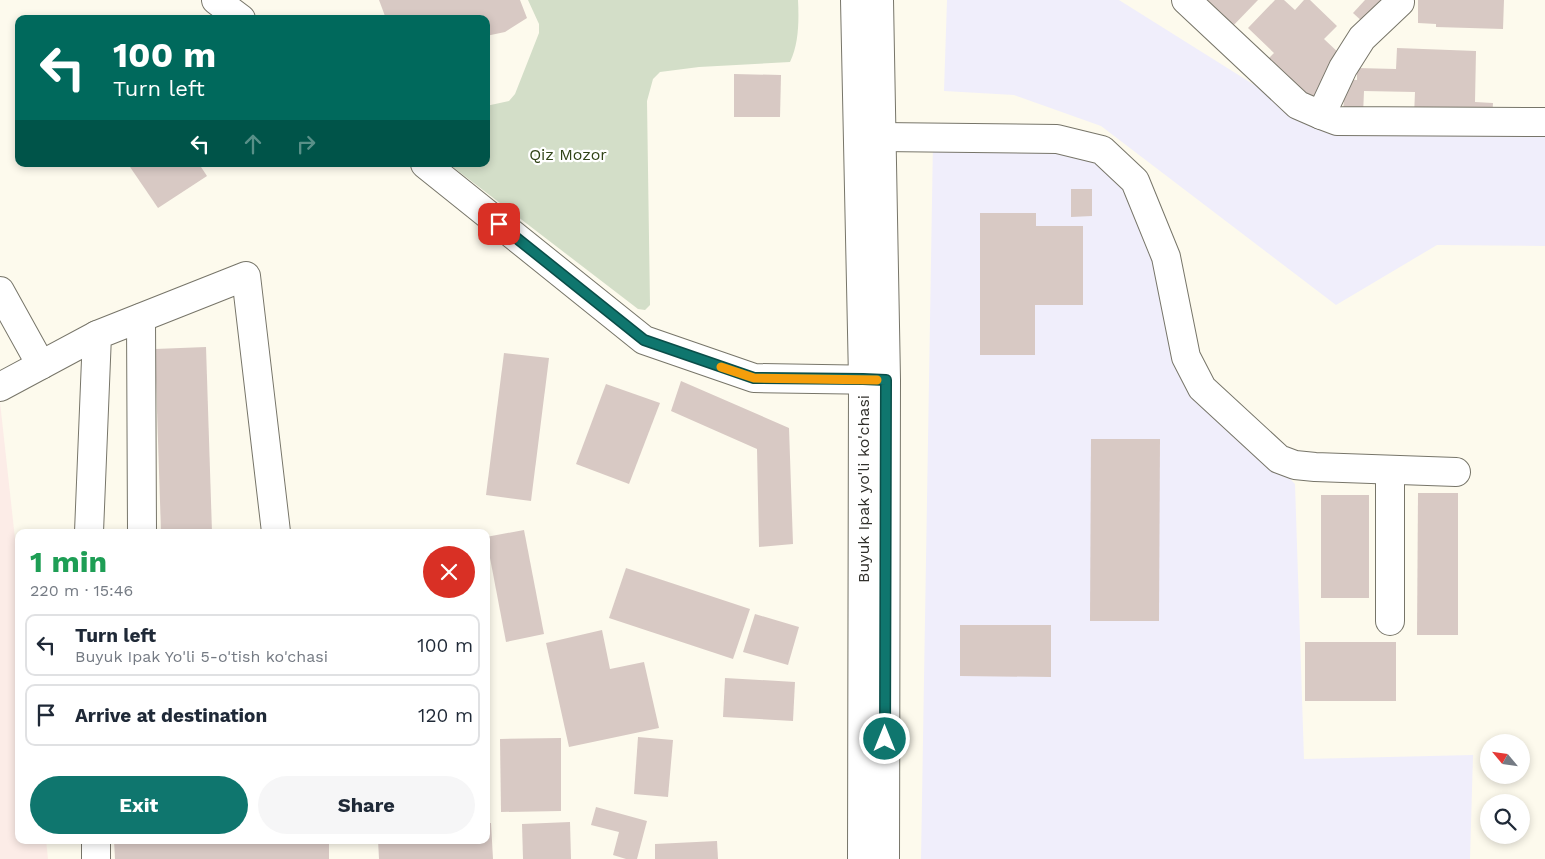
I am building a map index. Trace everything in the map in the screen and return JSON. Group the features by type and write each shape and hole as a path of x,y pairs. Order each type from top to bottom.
{"street":[{"name":"Buyuk Ipak yo'li ko'chasi","path":"855,0 874,379 885,859"},
{"name":"Buyuk Ipak yo'li ko'chasi","path":"862,859 881,137 879,0"},
{"path":"1186,0 1298,105 1337,121 1545,122"},
{"path":"1321,115 1343,68 1362,38 1400,2"},
{"path":"881,137 1057,139 1102,150 1135,181 1166,257 1186,357 1202,388 1279,459 1295,465 1315,467 1456,472"},
{"path":"429,167 644,340 754,378 874,379"},
{"path":"0,387 97,335 246,276 276,529"},
{"path":"0,291 41,365"},
{"path":"140,318 142,529"},
{"path":"89,529 97,335"},
{"path":"1390,470 1390,621"},
{"path":"96,844 96,859"}],"shaded area":[{"path":"947,0 1119,0 1334,135 1545,136 1545,246 1437,245 1336,305 1101,126 1014,95 944,91"},
{"path":"933,141 1088,150 1136,189 1182,369 1295,484 1304,759 1473,755 1470,859 921,859"},
{"path":"0,402 15,539 15,844 46,844 48,859 0,859"}],"green space":[{"name":"Qiz Mozor","path":"528,0 798,0 797,40 790,62 699,67 660,72 653,79 647,101 650,305 645,310 638,309 453,167 490,167 490,105 509,101 515,94 539,33 539,24"}],"building":[{"path":"379,0 520,0 527,18 505,32 490,35 490,15 385,15"},
{"path":"1195,0 1258,0 1227,32"},
{"path":"1275,0 1284,0 1295,10 1304,0 1310,0 1337,26 1324,39 1341,55 1337,73 1309,103 1266,61 1274,53 1248,28"},
{"path":"1365,0 1387,0 1364,23 1353,13"},
{"path":"1418,0 1504,0 1503,29 1436,27 1436,24 1418,23"},
{"path":"1397,48 1476,51 1475,102 1493,103 1492,119 1414,116 1415,92 1364,91 1363,115 1343,115 1345,79 1357,80 1357,68 1396,69"},
{"path":"734,74 781,75 780,117 734,117"},
{"path":"130,167 201,167 207,176 158,208"},
{"path":"1071,189 1092,189 1092,216 1071,217"},
{"path":"980,213 1036,213 1036,226 1083,226 1083,305 1035,305 1035,355 980,355"},
{"path":"206,347 212,529 161,529 155,349"},
{"path":"504,353 549,358 531,501 486,495"},
{"path":"681,381 789,428 793,544 759,547 757,449 671,411"},
{"path":"606,384 660,403 629,484 576,464"},
{"path":"1091,439 1160,439 1159,621 1090,621"},
{"path":"1418,493 1458,493 1458,635 1417,635"},
{"path":"1321,495 1369,495 1369,598 1321,598"},
{"path":"524,530 544,634 506,642 490,558 490,536"},
{"path":"626,568 750,609 733,659 609,618"},
{"path":"755,614 799,627 788,665 743,652"},
{"path":"960,625 1051,625 1051,677 960,676"},
{"path":"602,630 610,669 644,662 659,728 569,747 546,643"},
{"path":"1305,642 1396,642 1396,701 1305,701"},
{"path":"725,678 795,682 793,721 723,717"},
{"path":"638,737 673,740 668,797 634,794"},
{"path":"561,738 561,811 501,812 500,739"},
{"path":"596,807 647,821 637,859 626,859 613,855 619,832 591,825"},
{"path":"570,822 571,859 523,859 522,824"},
{"path":"491,823 493,859 379,859 378,844 490,844"},
{"path":"717,841 718,859 655,859 655,844"},
{"path":"114,844 329,844 329,859 115,859"}],"slow traffic":[{"path":"721,367 754,378 877,380"}],"route":[{"path":"499,224 644,340 754,378 886,380 885,739"}]}
